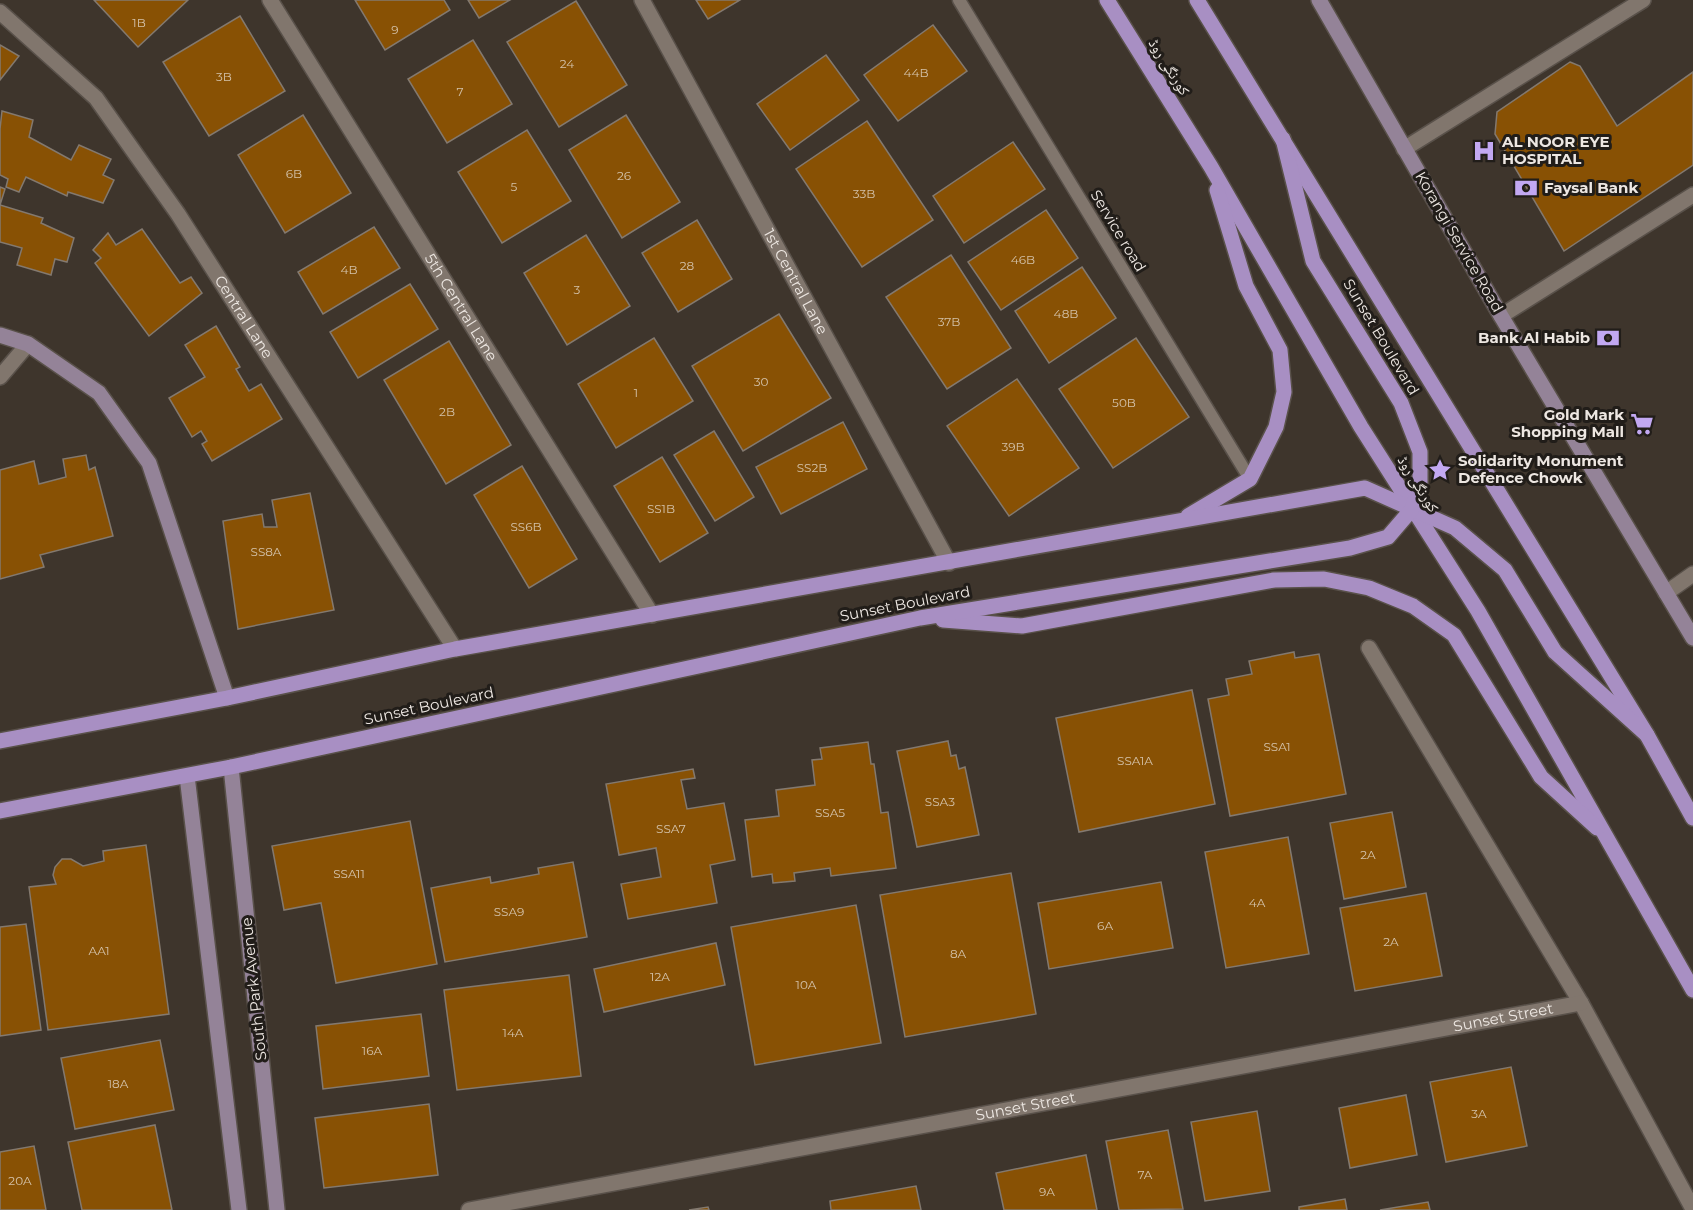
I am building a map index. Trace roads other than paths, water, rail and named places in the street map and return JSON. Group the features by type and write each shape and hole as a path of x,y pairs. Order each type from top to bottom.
{"main road":[{"name":"کورنگی روڈ","path":"1107,0 1211,167 1361,427 1478,611 1693,990"},
{"path":"1197,0 1647,735 1693,818"},
{"name":"Sunset Boulevard","path":"0,811 231,768 920,618 1350,548 1389,537 1412,509 1420,484 1420,452 1401,403 1313,261 1283,139"},
{"path":"1178,522 1250,478 1276,427 1284,392 1280,350 1246,286 1211,167"},
{"name":"Sunset Boulevard","path":"0,741 227,698 454,649 1365,488 1455,528 1504,570 1555,652 1647,735"},
{"path":"920,618 1022,626 1274,580 1324,579 1369,588 1413,606 1454,635 1541,777 1606,836"}],"street":[{"name":"5th Central Lane","path":"270,0 652,615"},
{"name":"1st Central Lane","path":"642,0 949,563"},
{"name":"Korangi Service Road","path":"1319,0 1501,316 1693,638"},
{"path":"1404,149 1643,0"},
{"name":"Central Lane","path":"0,12 96,98 178,214 454,649"},
{"path":"1501,316 1693,195"},
{"path":"0,335 28,344 99,393 149,463 227,698"},
{"path":"0,377 28,344"},
{"path":"1666,593 1693,574"},
{"path":"1369,648 1581,1003 1693,1209"},
{"name":"South Park Avenue","path":"231,768 278,1210"},
{"path":"187,776 240,1210"},
{"name":"Sunset Street","path":"469,1210 1581,1003"}],"lane":[{"name":"Service road","path":"960,0 1250,478"}],"place":[{"name":"AL NOOR EYE HOSPITAL","path":"1484,151"},
{"name":"Faysal Bank","path":"1526,188"},
{"name":"Bank Al Habib","path":"1608,338"},
{"name":"Gold Mark Shopping Mall","path":"1642,424"},
{"name":"Solidarity Monument Defence Chowk","path":"1440,470"}]}
